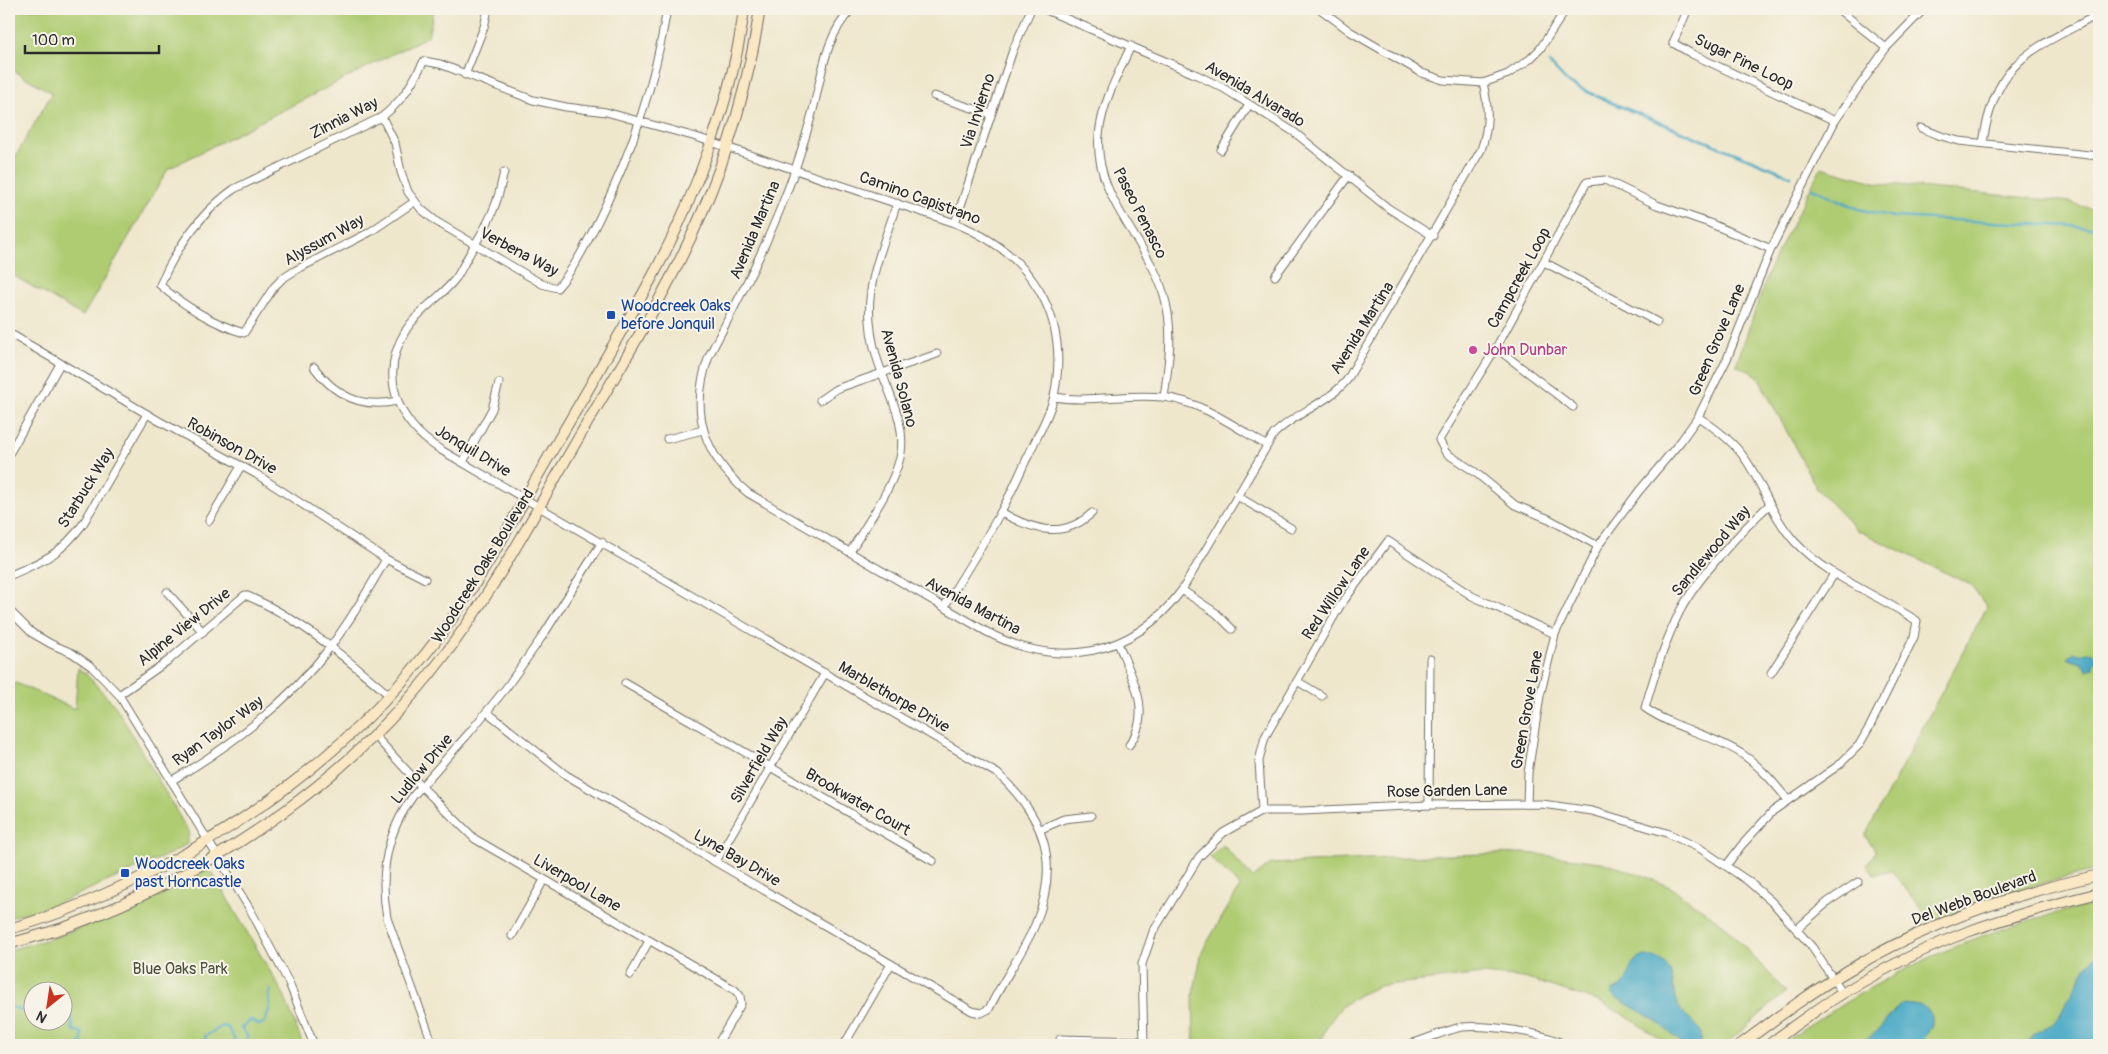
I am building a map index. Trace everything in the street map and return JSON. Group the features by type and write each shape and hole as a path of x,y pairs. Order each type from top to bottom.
{"main road":[{"name":"Woodcreek Oaks Boulevard","path":"9,929 62,913 92,901 125,886 225,831 298,780 337,748 389,695 442,632 473,587 526,498 660,264 693,193 711,141 741,32 744,9"},
{"name":"Woodcreek Oaks Boulevard","path":"9,944 43,935 96,916 165,884 217,855 283,812 314,789 375,736 436,667 456,641 540,506 672,274 700,216 727,146 746,83 760,9"},
{"name":"Del Webb Boulevard","path":"1740,1045 1834,979 1878,953 1920,932 2010,898 2099,875"},
{"name":"Del Webb Boulevard","path":"1769,1045 1844,994 1889,968 1967,932 2018,915 2099,893"}],"street":[{"path":"465,75 484,27 488,9"},
{"path":"640,120 655,71 667,9"},
{"path":"795,169 808,128 828,46 840,23 852,9"},
{"name":"Via Invierno","path":"955,223 1013,50 1031,9"},
{"name":"Avenida Alvarado","path":"1044,9 1197,74 1223,88 1294,132 1395,213 1433,236"},
{"path":"1320,9 1352,32 1422,73 1443,80 1483,84 1508,74 1530,59 1540,49 1566,9"},
{"name":"Sugar Pine Loop","path":"1688,9 1673,43 1692,54 1835,121"},
{"path":"1838,9 1886,48"},
{"name":"Green Grove Lane","path":"1527,804 1528,773 1540,696 1555,634 1598,546 1638,491 1681,442 1698,417 1721,374 1771,248 1835,121 1886,48 1924,9"},
{"path":"1983,143 1986,121 1992,103 2011,70 2024,56 2041,44 2099,14"},
{"name":"Paseo Penasco","path":"1131,46 1103,112 1098,136 1099,154 1102,173 1109,190 1163,293 1169,318 1170,339 1164,397"},
{"name":"Zinnia Way","path":"160,285 190,232 200,217 215,202 234,189 382,117 411,88 424,61 440,64 533,100 566,107 606,112 640,120 727,146"},
{"name":"Avenida Martina","path":"795,169 761,255 710,356 704,372 700,398 703,430 717,459 727,473 748,493 1003,640 1036,651 1073,653 1106,648 1118,644 1150,623 1173,602 1182,590 1266,445 1283,425 1329,398 1348,380 1433,236 1475,162 1486,138 1488,113 1483,84"},
{"path":"934,96 991,114"},
{"path":"1221,150 1249,105"},
{"name":"Verbena Way","path":"382,117 395,143 401,172 414,202 437,222 542,284 557,288 568,276 596,225 618,179 640,120"},
{"path":"1921,128 1941,136 1983,143 2099,156"},
{"name":"Camino Capistrano","path":"727,146 898,203 977,232 997,243 1011,254 1035,284 1048,309 1056,334 1057,363 1054,398 1001,512 944,607"},
{"name":"Jonquil Drive","path":"504,172 494,209 475,244 457,276 445,292 422,311 406,330 396,352 393,370 397,401 416,432 430,443 540,506"},
{"path":"1276,276 1349,175"},
{"name":"Campcreek Loop","path":"1598,546 1549,519 1515,505 1476,472 1446,453 1439,440 1496,348 1588,182 1606,180 1657,205 1771,248"},
{"name":"Alyssum Way","path":"160,285 173,296 229,329 244,333 282,279 370,232 414,202"},
{"name":"Avenida Solano","path":"850,552 885,492 900,457 902,439 900,421 882,372 870,322 870,296 876,268 898,203"},
{"path":"1544,262 1657,322"},
{"name":"Robinson Drive","path":"9,333 147,414 241,466 386,559 425,579"},
{"path":"1496,348 1573,407"},
{"path":"820,400 836,389 937,354"},
{"path":"9,454 60,364"},
{"path":"314,368 325,382 355,400 372,404 397,401"},
{"path":"463,462 492,409 499,383"},
{"path":"1054,398 1080,400 1140,396 1164,397 1192,405 1214,415 1266,445"},
{"name":"Starbuck Way","path":"9,576 57,553 72,539 83,524 147,414"},
{"path":"1698,417 1731,442 1746,460 1769,505 1794,541 1811,558 1834,574 1899,609 1917,621 1914,637 1859,745 1839,765 1773,811 1741,846 1726,866"},
{"path":"667,439 703,430"},
{"path":"209,521 241,466"},
{"path":"1237,496 1291,528"},
{"name":"Sandlewood Way","path":"1769,505 1747,527 1690,594 1680,612 1667,644 1644,708 1660,719 1720,742 1741,753 1762,770 1788,800"},
{"name":"Marblethorpe Drive","path":"540,506 998,774 1022,798 1041,829 1045,846 1047,879 1040,910 1027,939 989,1009 981,1013"},
{"path":"1001,512 1037,528 1056,530 1074,526 1092,513"},
{"name":"Red Willow Lane","path":"1262,811 1259,761 1265,737 1340,606 1388,541 1472,596 1555,634"},
{"name":"Ludlow Drive","path":"434,1045 390,928 384,897 384,866 391,837 404,808 421,786 487,712 544,634 602,542"},
{"name":"Ryan Taylor Way","path":"171,781 244,734 276,706 330,647 386,559"},
{"path":"1771,673 1834,574"},
{"path":"1182,590 1216,614 1232,629"},
{"path":"167,592 203,632"},
{"name":"Alpine View Drive","path":"119,695 169,660 245,595 290,618 330,647 389,695"},
{"path":"9,610 32,633 72,653 92,667 119,695 252,911 289,982 314,1045"},
{"path":"1118,644 1141,705 1140,725 1129,745"},
{"path":"1429,805 1430,659"},
{"name":"Silverfield Way","path":"716,861 825,672"},
{"path":"1297,681 1322,696"},
{"name":"Brookwater Court","path":"625,683 933,860"},
{"name":"Lyne Bay Drive","path":"487,712 566,775 972,1011 981,1013"},
{"name":"Liverpool Lane","path":"375,736 421,786 475,839 735,990 740,996 741,1004 717,1045"},
{"name":"Rose Garden Lane","path":"1144,1043 1142,964 1153,932 1199,857 1223,833 1262,811 1429,805 1527,804 1592,811 1667,833 1700,849 1748,881 1797,929 1844,994"},
{"path":"1041,829 1064,819 1091,816"},
{"path":"512,936 544,880"},
{"path":"1797,929 1829,901 1858,882"},
{"path":"630,975 649,941"},
{"path":"844,1045 891,964"},
{"path":"1407,1045 1462,1027 1507,1029 1554,1038 1565,1045"},
{"path":"1060,1039 1144,1043"}],"green space":[{"path":"9,9 434,9 428,36 168,169 83,316 9,273 9,168 52,93 9,68"},
{"path":"1821,167 1878,183 2070,202 2099,212 2099,869 2015,891 1931,922 1892,871 1874,875 1867,865 1876,851 1865,836 1987,607 1971,585 1857,530 1817,489 1757,375 1736,365 1770,268"},
{"path":"78,668 87,675 116,707 189,833 187,844 172,853 56,904 9,918 9,680 75,709"},
{"path":"1223,845 1253,878 1271,864 1447,855 1526,853 1601,862 1645,876 1672,888 1725,926 1786,992 1725,1045 1670,1045 1621,1013 1595,1000 1524,978 1482,974 1379,986 1359,995 1341,1007 1327,1026 1319,1045 1194,1045 1193,995 1202,951 1240,887 1210,857"},
{"name":"Blue Oaks Park","path":"204,871 212,872 284,995 303,1045 9,1045 9,950 56,937 138,905"},
{"path":"2099,904 2099,1045 1781,1045 1835,1009 1897,973 1929,958 2029,920"}],"water":[{"path":"2091,651 2095,655 2096,660 2093,664 2094,667 2087,670 2081,663 2069,659 2069,656 2074,652 2079,654"},
{"path":"2099,952 2099,1045 2027,1045 2033,1034 2056,1022 2086,967"},
{"path":"1645,956 1659,960 1669,969 1678,1005 1700,1030 1701,1039 1699,1045 1684,1045 1656,1021 1612,995 1612,991 1622,986 1626,981 1632,964"},
{"path":"1904,1003 1924,1007 1931,1013 1932,1024 1921,1045 1851,1045 1873,1034"}],"waterway":[{"path":"1549,63 1568,83 1612,103 1791,176"},
{"path":"1812,188 1859,209 1893,217 2091,227 2099,232"},
{"path":"206,1045 205,1036 223,1026 228,1028 236,1042 243,1043 248,1037 241,1028 251,1020 259,1025 265,1022 270,1007 269,994 271,990"},
{"path":"9,1006 22,1011"},
{"path":"72,1023 73,1030 82,1033 82,1042 78,1045"},
{"path":"179,1045 184,1043 186,1045"}],"place":[{"name":"Woodcreek Oaks before Jonquil","path":"611,315"},
{"name":"John Dunbar","path":"1473,350"},
{"name":"Woodcreek Oaks past Horncastle","path":"125,873"}]}
